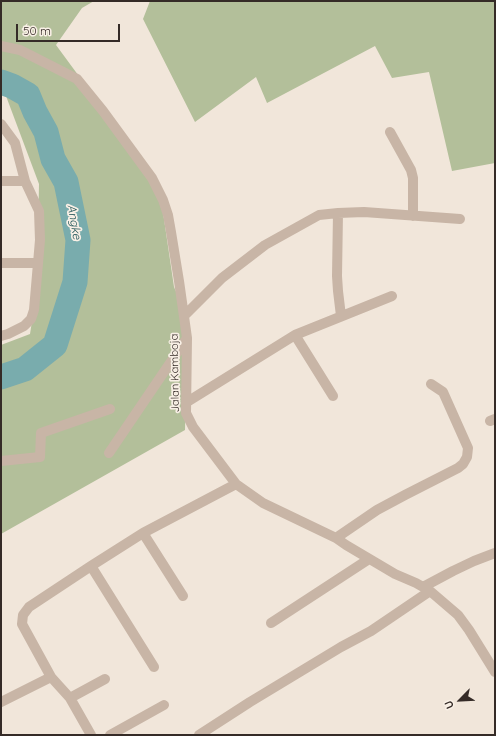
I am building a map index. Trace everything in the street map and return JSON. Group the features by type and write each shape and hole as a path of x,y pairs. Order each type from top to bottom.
{"street":[{"name":"Jalan Kamboja","path":"1,46 20,50 76,79 152,178 163,200 168,215 184,316 187,338 186,413 193,427 236,484 262,503 336,538 395,574 427,589 458,615 495,672"},
{"path":"1,124 15,144 25,181 39,211 40,240 34,310 31,319 24,326 1,336"},
{"path":"390,132 411,170 413,178 413,216"},
{"path":"1,181 25,181"},
{"path":"184,316 222,278 265,245 319,215 364,212 460,219"},
{"path":"338,213 337,276 341,316"},
{"path":"1,263 38,263"},
{"path":"187,402 296,334 392,296"},
{"path":"296,334 333,396"},
{"path":"109,453 187,338"},
{"path":"336,538 378,510 463,464 467,457 468,448 443,392 431,384"},
{"path":"1,462 40,458 40,434 110,409"},
{"path":"91,735 70,698 51,678 22,624 23,615 29,607 143,533 236,484"},
{"path":"143,533 183,596"},
{"path":"199,735 250,702 341,647 371,631 453,571 495,553"},
{"path":"271,623 370,559"},
{"path":"91,566 154,667"},
{"path":"1,702 51,678"},
{"path":"70,698 105,679"},
{"path":"110,735 164,705"}],"green space":[{"path":"1,1 94,1 82,8 56,45 159,185 174,287 187,316 185,430 1,534 1,345 30,334 37,290 39,184 3,88 1,88"},
{"path":"150,1 495,1 495,163 452,171 429,72 392,78 375,46 267,103 256,77 195,122 143,19"}],"waterway":[{"name":"Angke","path":"1,82 28,95 46,132 53,159 66,182 78,240 75,282 55,345 25,369 1,377"}]}
